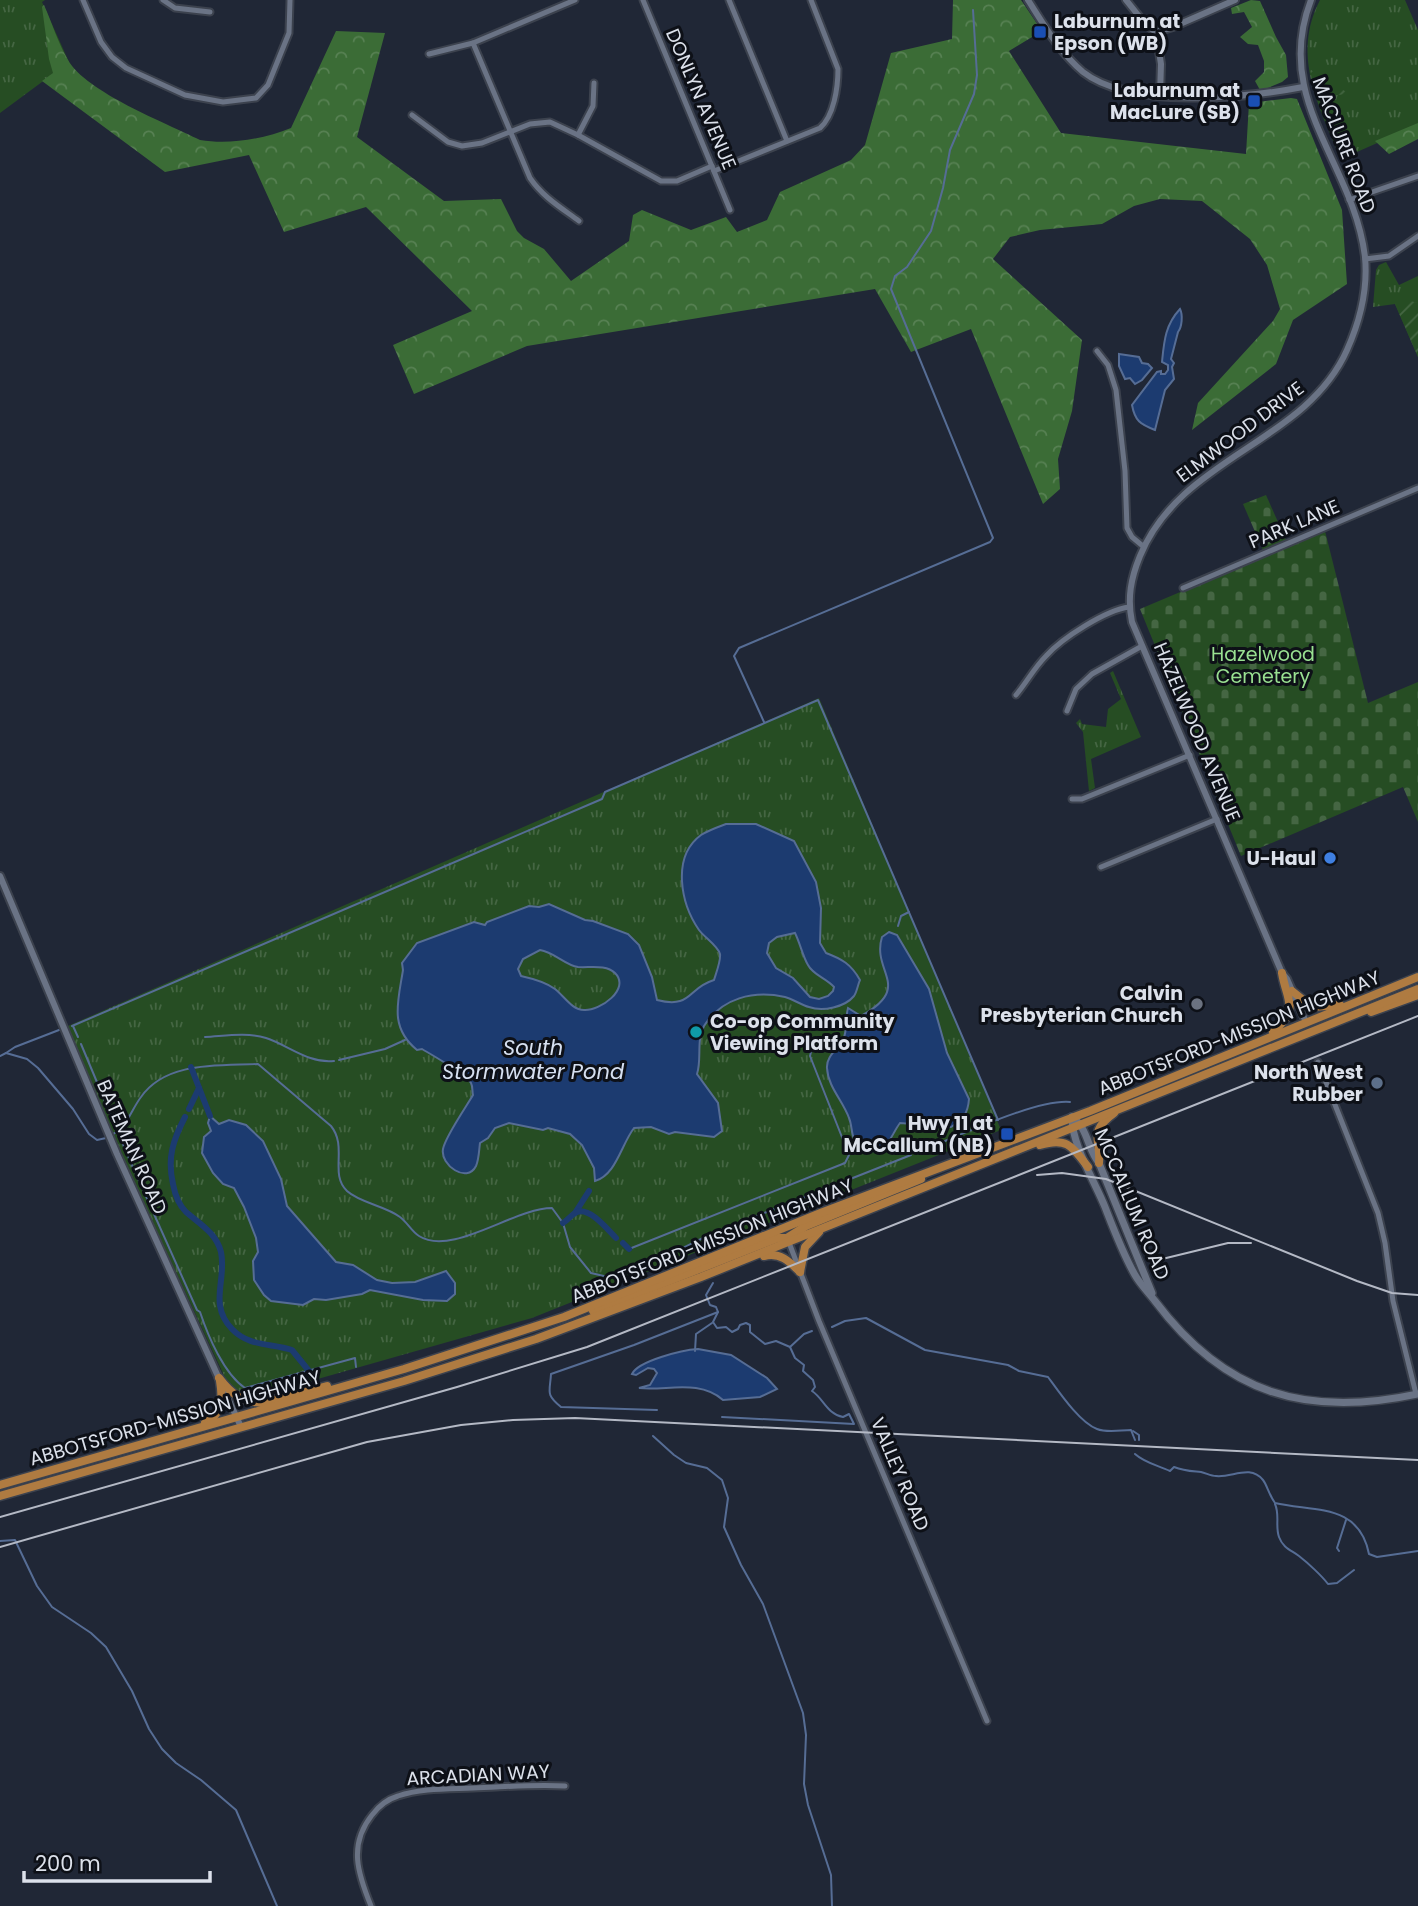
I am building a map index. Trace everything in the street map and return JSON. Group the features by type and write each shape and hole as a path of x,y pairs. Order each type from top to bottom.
{"highway":[{"path":"1268,1037 1286,1020 1291,1008 1282,973"},
{"name":"ABBOTSFORD-MISSION HIGHWAY","path":"0,1485 404,1369 564,1317 823,1212 1072,1117 1418,976"},
{"name":"ABBOTSFORD-MISSION HIGHWAY","path":"0,1496 492,1354 584,1322 1418,989"},
{"path":"1292,990 1312,1007 1350,1004"},
{"path":"1350,1015 1363,1015 1418,995"},
{"path":"1297,1036 1303,1031 1306,1022"},
{"path":"1099,1163 1096,1145 1098,1131 1108,1117 1122,1107"},
{"path":"940,1181 1057,1140 1077,1153 1088,1167"},
{"path":"482,1345 565,1322 778,1238 788,1239 806,1226 912,1185 939,1169"},
{"path":"800,1272 808,1243 818,1232 833,1223"},
{"path":"701,1277 771,1254 784,1258 800,1272"},
{"path":"219,1378 237,1397 262,1403 358,1377 404,1369"},
{"path":"198,1427 211,1420 221,1408 219,1378"}],"main road":[{"name":"MCCALLUM ROAD","path":"1072,1117 1081,1124 1099,1163 1154,1300"},
{"name":"MCCALLUM ROAD","path":"1072,1117 1072,1127 1131,1268 1172,1324 1210,1359 1253,1385 1303,1400 1352,1404 1417,1394"}],"street":[{"path":"83,0 100,42 112,57 126,68 185,95 223,102 256,98 268,86 289,33 290,0"},
{"path":"163,0 175,8 210,12"},
{"path":"429,54 473,43 561,3 575,0"},
{"name":"DONLYN AVENUE","path":"643,0 730,210"},
{"path":"729,0 787,141"},
{"path":"412,115 448,142 462,146 482,143 530,124 550,122 662,181 677,181 787,141 820,128 827,122 838,69 811,0"},
{"path":"1028,0 1067,57 1088,76 1119,91 1160,95 1244,96 1303,87"},
{"path":"1126,0 1146,25 1156,32 1161,64 1160,95"},
{"path":"1156,32 1235,0"},
{"name":"MACLURE ROAD","path":"1310,0 1300,42 1303,87 1357,220 1365,259"},
{"path":"473,43 530,178 550,201 579,221"},
{"path":"578,135 593,106 594,83"},
{"path":"1349,200 1418,176"},
{"path":"1365,259 1389,256 1418,236"},
{"name":"ELMWOOD DRIVE","path":"1129,607 1132,576 1144,547 1165,513 1179,497 1203,477 1288,420 1332,379 1343,360 1361,313 1365,259"},
{"path":"1097,351 1108,365 1116,390 1125,471 1127,528 1132,537 1144,547"},
{"name":"PARK LANE","path":"1183,588 1418,488"},
{"path":"1016,695 1048,653 1067,638 1118,608 1129,607"},
{"name":"HAZELWOOD AVENUE","path":"1129,607 1142,646 1282,973 1306,1022"},
{"path":"1067,711 1076,688 1092,674 1142,646"},
{"path":"1072,799 1082,799 1189,755"},
{"path":"1101,867 1217,819"},
{"name":"BATEMAN ROAD","path":"0,876 113,1145 241,1427"},
{"path":"1318,1062 1380,1219 1393,1301 1417,1394"},
{"name":"VALLEY ROAD","path":"788,1239 819,1321 987,1721"},
{"name":"ARCADIAN WAY","path":"371,1906 357,1868 356,1846 363,1826 377,1809 395,1796 417,1791 565,1786"}],"green space":[{"path":"0,0 45,0 42,2 69,62 0,113"},
{"path":"953,0 1021,0 1042,31 1009,51 1061,133 1246,154 1249,103 1297,99 1342,210 1347,284 1293,320 1276,364 1192,430 1198,403 1273,321 1280,309 1267,265 1250,239 1202,201 1160,199 1134,206 1102,224 1040,230 1010,237 993,259 1082,340 1072,411 1058,459 1060,489 1043,504 971,329 911,352 875,289 527,346 414,394 393,345 472,311 366,207 284,232 249,155 165,172 42,81 53,73 42,7 44,5 68,60 91,84 128,106 200,140 246,140 291,128 336,31 385,33 357,137 444,201 501,199 517,231 544,249 571,281 629,241 633,215 642,210 691,230 726,217 737,232 767,220 780,192 851,160 865,145 891,53 952,39"},
{"path":"1251,0 1260,1 1286,55 1288,77 1263,90 1260,90 1255,81 1264,72 1264,61 1258,45 1248,44 1240,37 1252,27 1244,12 1232,14 1231,8"},
{"path":"1320,0 1405,0 1418,30 1418,125 1341,159 1317,100 1308,61 1312,20"},
{"path":"1310,69 1316,74 1319,89 1340,87 1348,94 1316,97"},
{"path":"1418,123 1418,139 1389,154 1375,141"},
{"path":"1386,262 1399,285 1418,276 1418,357 1395,304 1373,307 1376,270"},
{"path":"1407,300 1418,303 1418,357 1395,304"},
{"path":"1266,495 1286,540 1263,550 1243,504"},
{"name":"Hazelwood Cemetery","path":"1325,531 1368,703 1418,682 1418,822 1403,787 1241,856 1140,609"},
{"path":"1113,671 1141,737 1091,759 1095,788 1089,791 1083,732 1076,723 1080,719 1082,724 1106,727 1108,709 1121,699 1110,673"},
{"path":"819,698 1001,1130 532,1318 272,1392 240,1394 228,1384 116,1143 68,1026"}],"water":[{"path":"1180,309 1181,324 1171,359 1174,363 1174,379 1165,390 1155,430 1139,421 1132,405 1157,372 1165,374 1168,370 1168,365 1162,362 1165,341 1171,321"},
{"path":"1119,354 1139,357 1142,363 1152,368 1135,384 1130,378 1125,379 1119,366"},
{"name":"South Stormwater Pond","path":"726,824 756,824 794,841 816,882 821,908 820,943 826,953 846,963 857,974 860,980 854,996 839,1006 821,1009 785,997 750,996 729,1003 711,1016 702,1032 697,1074 718,1103 722,1131 714,1137 675,1132 669,1134 651,1127 634,1128 608,1173 595,1181 594,1168 582,1145 570,1134 509,1123 495,1128 488,1138 480,1143 477,1163 472,1171 461,1173 455,1170 446,1161 443,1149 473,1095 471,1083 456,1070 422,1049 417,1050 402,1032 399,1023 402,963 417,943 474,922 485,925 529,906 549,904 585,920 628,934 639,945 652,977 657,1000 683,1000 714,980 720,954 693,919 684,894 682,868 692,844 701,835","holes":["795,933 810,968 834,987 828,996 819,999 810,997 793,978 776,968 767,953 769,943 777,937","540,950 573,966 611,970 619,979 616,992 598,1007 584,1010 576,1008 552,987 521,976 518,969 523,959"]},
{"path":"889,932 897,935 929,989 947,1053 969,1099 964,1116 951,1127 900,1123 883,1148 872,1151 861,1148 856,1143 849,1118 830,1081 827,1064 843,1040 848,1008 861,1016 877,1006 885,996 888,987 880,949 882,937"},
{"path":"210,1116 219,1124 229,1120 246,1125 263,1141 281,1179 287,1206 336,1262 353,1265 377,1280 392,1283 415,1282 446,1271 455,1283 455,1294 447,1301 423,1300 370,1290 362,1294 326,1300 314,1299 303,1305 271,1301 254,1280 253,1261 258,1252 256,1238 244,1207 234,1188 223,1184 213,1173 202,1153 204,1137 211,1131 208,1123"},
{"path":"698,1349 731,1355 767,1378 777,1389 760,1397 723,1400 704,1390 693,1388 639,1388 650,1385 657,1373 648,1368 636,1375 632,1374 636,1369 672,1354"}],"waterway":[{"path":"764,722 734,656 739,648 990,542 993,538 891,289 895,276 907,267 931,231 950,150 974,94 977,75 973,10"},
{"path":"72,1026 602,799 605,792 818,700 998,1120"},
{"path":"898,926 901,916 909,912"},
{"path":"73,1026 78,1037"},
{"path":"6,1053 59,1030"},
{"path":"205,1037 258,1036 316,1060 334,1061"},
{"path":"629,1249 845,1163 849,1155 810,1056 815,1043 828,1038"},
{"path":"339,1060 385,1049 405,1040"},
{"path":"81,1044 125,1149"},
{"path":"0,1056 6,1053 27,1059 73,1109 89,1134 97,1140 106,1138"},
{"path":"111,1135 125,1123 141,1097 164,1077 194,1068 258,1064 331,1126 338,1143 339,1177 347,1191 359,1199 394,1213 419,1236 433,1241 448,1240 466,1236 520,1215 552,1208 563,1223 570,1247 591,1273 608,1277 654,1259 665,1258 685,1247 687,1250"},
{"path":"191,1067 210,1116"},
{"path":"189,1109 199,1088"},
{"path":"923,1150 1018,1112 1037,1106 1070,1102"},
{"path":"185,1117 172,1149 173,1184 181,1206 207,1229 219,1245 222,1262 220,1301 225,1320 246,1339 292,1350 309,1371"},
{"path":"685,1247 711,1234 911,1155"},
{"path":"128,1156 212,1343 237,1382 245,1388 355,1358 356,1367"},
{"path":"575,1213 589,1191"},
{"path":"563,1223 573,1214 582,1211 598,1220 616,1238"},
{"path":"623,1243 629,1249"},
{"path":"713,1283 706,1295 710,1305 716,1307 718,1312 713,1322 717,1328 726,1327 732,1332 746,1323 750,1325 750,1332 765,1344 776,1341 790,1347 804,1334 812,1331"},
{"path":"657,1410 561,1407 551,1396 551,1374 718,1312"},
{"path":"832,1327 845,1321 866,1318 925,1350 1008,1365 1019,1371 1048,1377 1070,1406 1090,1426 1105,1431 1131,1430 1135,1440"},
{"path":"695,1351 696,1334 712,1323"},
{"path":"722,1417 854,1424 849,1414 843,1417 833,1413 812,1391 815,1387 813,1380 803,1371 804,1365 795,1358 790,1347"},
{"path":"1133,1431 1139,1435 1139,1440"},
{"path":"653,1436 686,1463 707,1468 722,1480 728,1498 724,1527 763,1604 803,1713 806,1735 804,1784 808,1805 831,1875 832,1906"},
{"path":"1135,1454 1170,1471 1174,1467 1214,1476 1247,1472 1258,1475 1275,1503 1319,1510 1345,1518 1356,1526 1364,1538 1369,1554 1377,1557 1418,1551"},
{"path":"1275,1504 1278,1533 1283,1544 1319,1573 1328,1584 1337,1583 1354,1570"},
{"path":"1339,1551 1337,1548 1346,1520"},
{"path":"0,1541 15,1540 37,1586 52,1607 91,1633 106,1647 162,1749 236,1810 277,1906"}],"railway":[{"path":"0,1517 457,1387 587,1347 1418,1016"},
{"path":"1037,1175 1062,1173 1106,1179 1357,1281 1392,1293 1418,1295"},
{"path":"1158,1260 1228,1243 1251,1243"},
{"path":"0,1547 367,1442 461,1425 513,1420 575,1418 1418,1460"}],"place":[{"name":"Laburnum at Epson (WB)","path":"1040,32"},
{"name":"Laburnum at MacLure (SB)","path":"1254,101"},
{"name":"U-Haul","path":"1330,858"},
{"name":"Calvin Presbyterian Church","path":"1197,1004"},
{"name":"Co-op Community Viewing Platform","path":"696,1032"},
{"name":"North West Rubber","path":"1377,1083"},
{"name":"Hwy 11 at McCallum (NB)","path":"1007,1134"}]}
